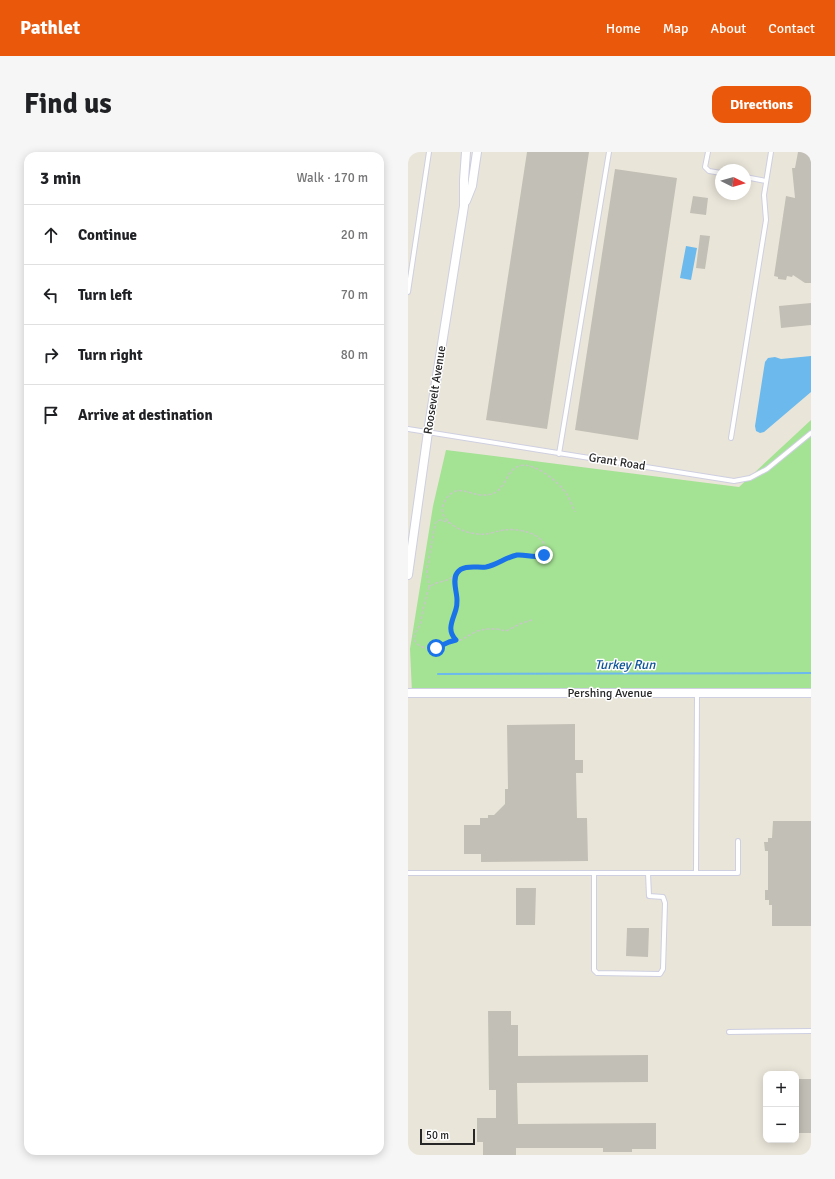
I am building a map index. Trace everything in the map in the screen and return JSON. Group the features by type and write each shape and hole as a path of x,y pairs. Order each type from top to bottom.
{"street":[{"name":"Roosevelt Avenue","path":"408,575 428,432 464,206 466,152"},
{"name":"Roosevelt Avenue","path":"464,206 472,186 478,152"},
{"name":"Pershing Avenue","path":"408,693 811,693"}],"lane":[{"path":"408,292 429,152"},
{"path":"560,454 609,152"},
{"path":"708,152 705,167 709,171 715,172"},
{"path":"731,438 766,220 764,195 771,152"},
{"path":"751,178 766,181"},
{"name":"Grant Road","path":"408,429 734,481 750,478 767,469 811,433"},
{"path":"696,873 697,693"},
{"path":"408,873 738,873 738,841"},
{"path":"594,873 594,970 597,973 660,974 663,969 665,903 663,897 649,896 648,873"},
{"path":"729,1032 811,1031"}],"path":[{"path":"429,588 451,578 461,569 488,566 509,557 518,555 539,557 544,555 547,550 546,544 541,539 519,529 480,534 458,529 443,515 442,507 450,493 461,490 484,495 490,494 502,486 516,468 522,465 529,465 537,468 565,492 575,512"},
{"path":"451,524 441,520 436,524 427,570 429,588 423,607 421,622 415,633 414,638 416,643 421,647 436,648 449,642 462,640 477,631 486,629 506,630 532,620"},
{"path":"456,573 455,580 457,600 451,628 452,636 456,640"}],"green space":[{"path":"811,420 811,693 412,693 410,649 433,506 446,450 739,487"}],"water":[{"path":"686,246 697,248 691,280 680,278"},
{"path":"811,356 811,392 764,432 760,433 756,431 755,426 765,362 768,358 775,357 781,359"}],"building":[{"path":"527,152 589,152 547,429 486,420"},
{"path":"798,152 811,152 811,283 805,283 793,275 792,277 787,276 786,280 778,279 778,277 774,276 786,196 795,198 792,168 795,168"},
{"path":"615,169 677,178 638,440 575,430"},
{"path":"693,196 708,198 706,215 690,213"},
{"path":"700,235 710,236 705,269 696,268"},
{"path":"811,303 811,325 781,328 779,306"},
{"path":"575,724 575,760 583,760 583,773 576,773 577,818 587,818 588,861 481,862 481,854 464,854 464,825 480,825 480,818 488,818 488,815 494,815 505,804 505,789 508,789 507,725"},
{"path":"773,821 811,821 811,926 772,926 772,905 769,905 769,900 765,900 765,890 768,890 768,851 765,851 764,842 768,842 768,838 772,838"},
{"path":"516,888 536,888 535,925 516,925"},
{"path":"627,928 649,928 648,957 626,956"},
{"path":"488,1011 511,1011 511,1025 518,1025 518,1056 648,1055 648,1082 517,1083 518,1124 656,1123 656,1149 632,1149 632,1152 603,1152 603,1148 516,1148 516,1155 483,1155 483,1142 477,1142 477,1118 496,1118 496,1090 489,1090"},
{"path":"799,1079 811,1079 811,1133 799,1133"}],"waterway":[{"name":"Turkey Run","path":"438,674 811,673"}],"route":[{"path":"436,648 456,640 452,636 451,628 457,600 455,580 456,573 461,569 488,566 509,557 518,555 539,557 544,555"}]}
